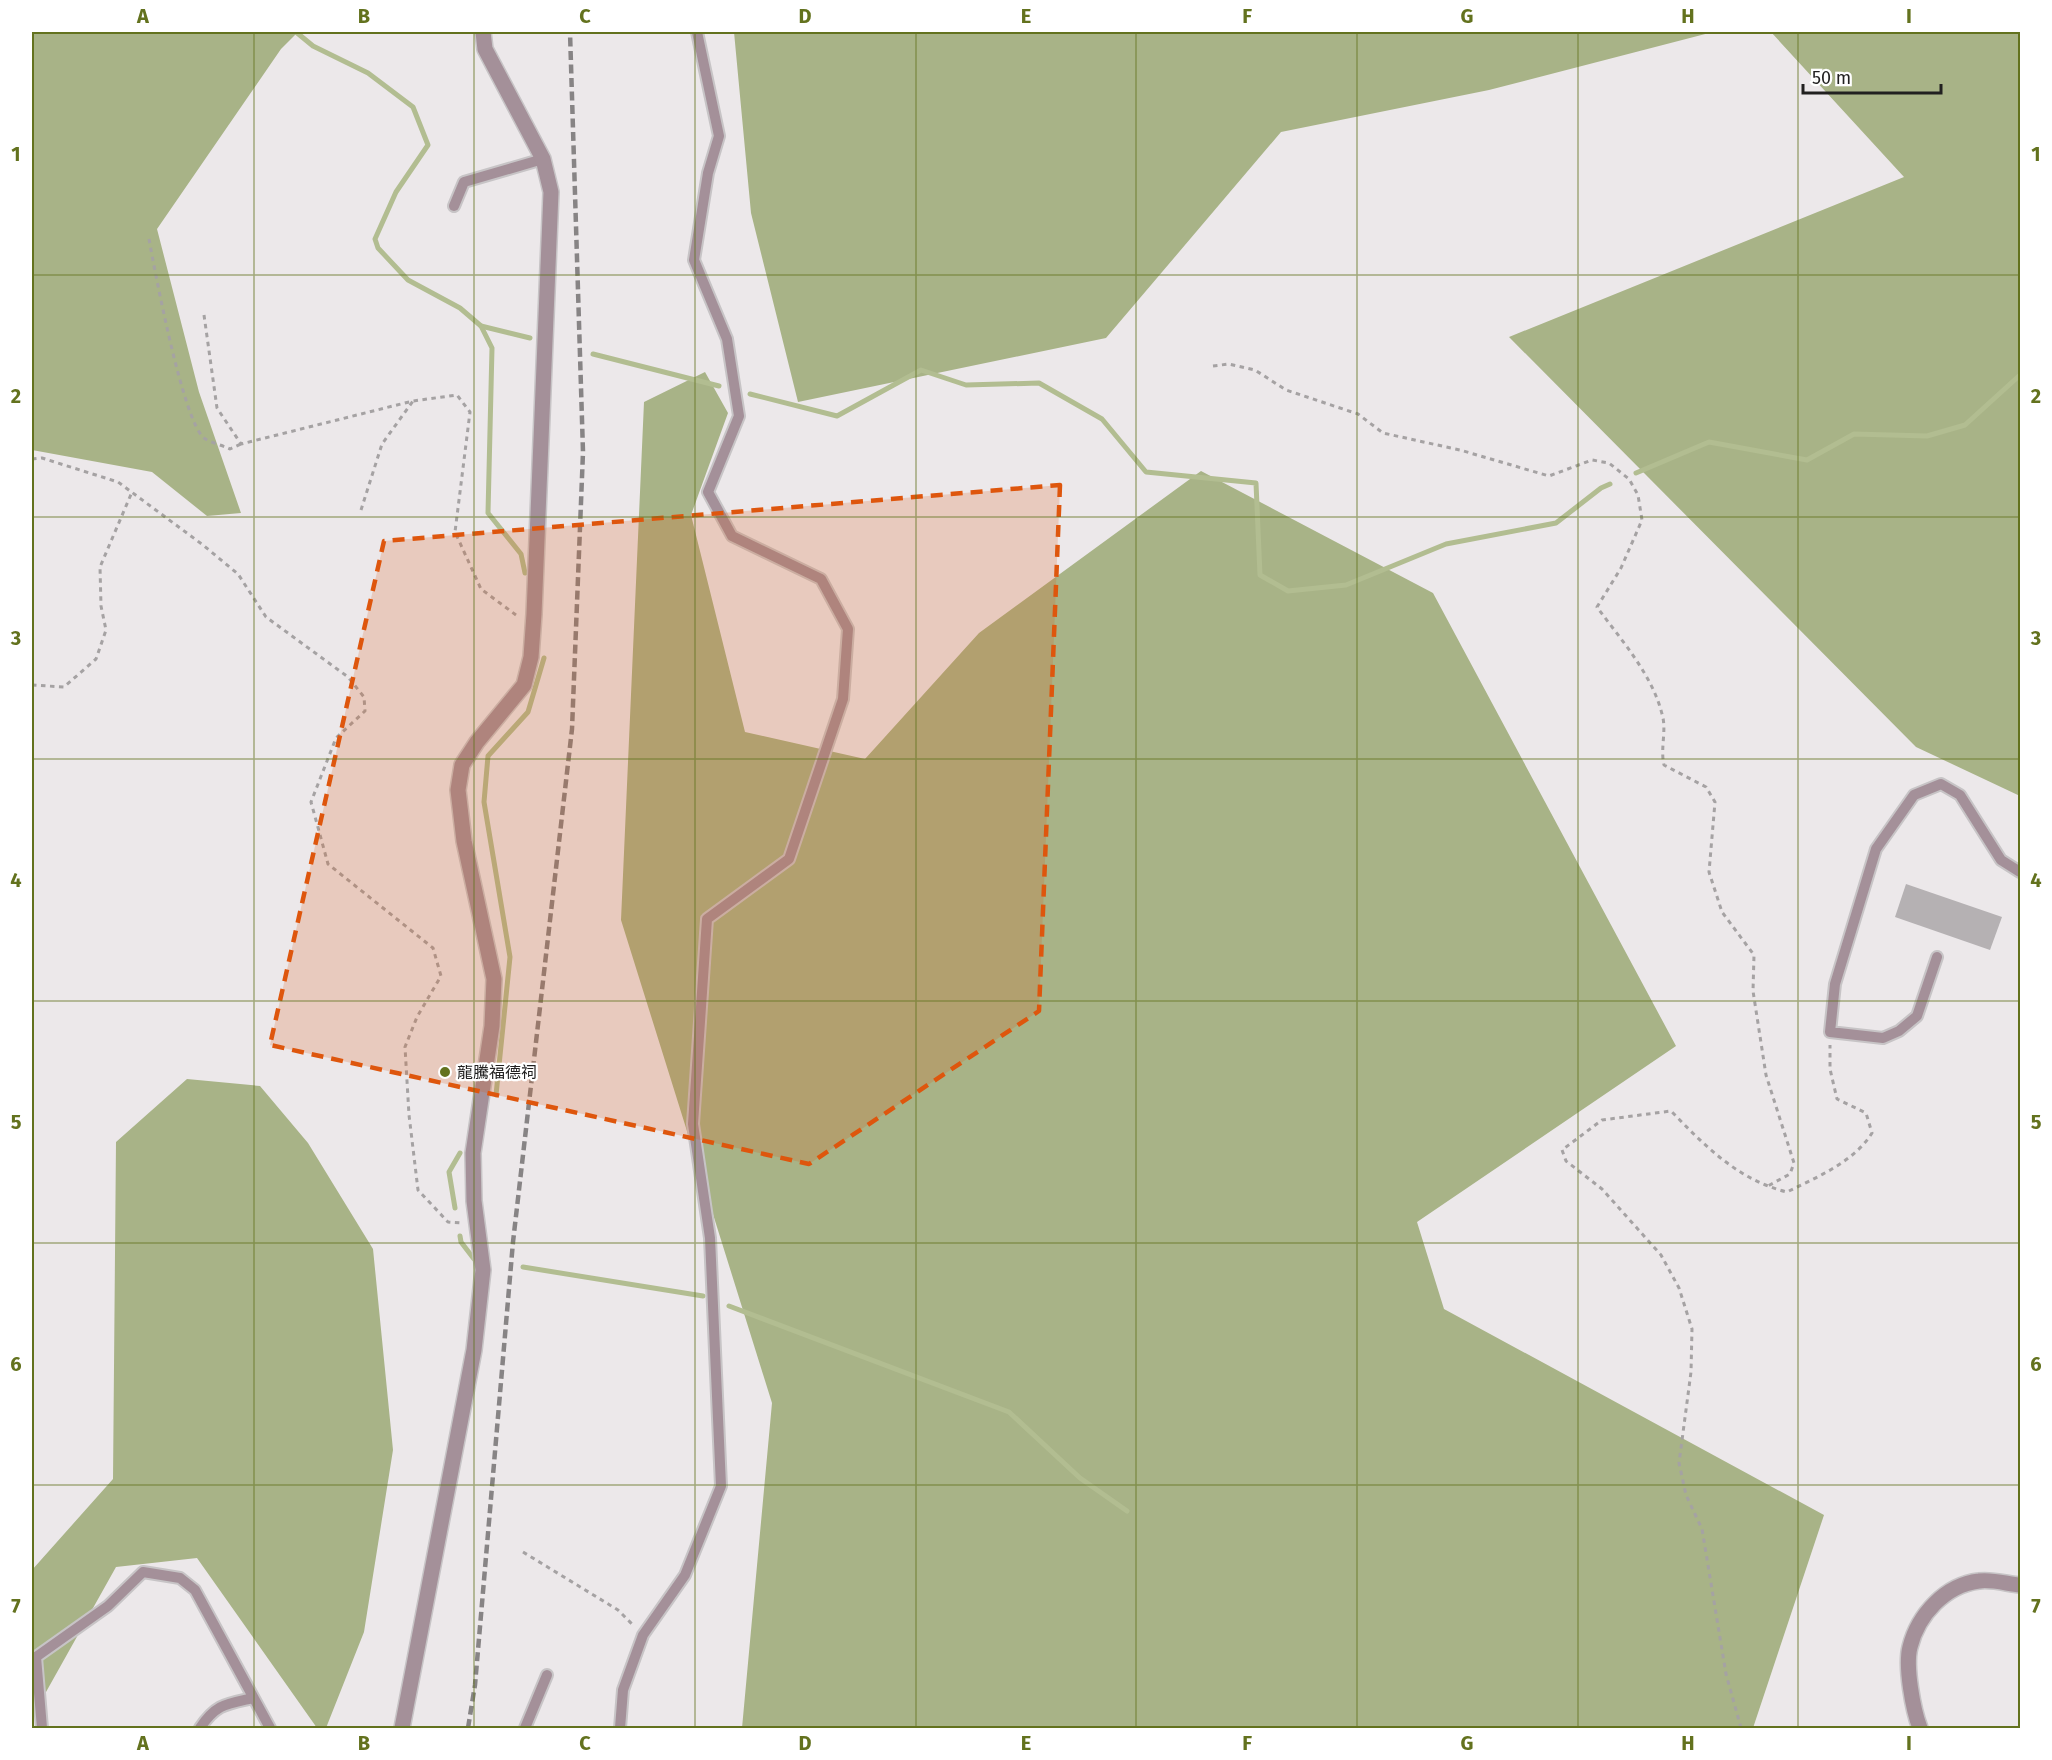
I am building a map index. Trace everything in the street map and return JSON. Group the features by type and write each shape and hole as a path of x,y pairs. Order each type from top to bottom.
{"street":[{"path":"402,1728 474,1350 483,1270 477,1223 473,1153 492,1026 494,979 464,841 458,790 462,765 477,742 524,685 531,657 534,628 551,192 543,159 485,49 483,32"},
{"path":"1920,1728 1912,1707 1909,1649 1918,1624 1934,1604 1955,1588 1980,1580 2020,1585"}],"lane":[{"path":"620,1728 623,1690 643,1635 685,1575 721,1486 710,1238 693,1124 707,919 789,859 843,699 848,629 821,579 732,536 708,492 738,416 727,339 694,260 708,173 719,136 698,32"},
{"path":"454,206 464,182 543,159"},
{"path":"1937,957 1917,1016 1899,1030 1883,1038 1830,1032 1835,984 1876,849 1914,795 1941,784 1960,795 2001,860 2020,872"},
{"path":"42,1728 36,1657 108,1606 143,1572 180,1578 195,1590 270,1728"},
{"path":"525,1728 547,1675"},
{"path":"200,1728 210,1713 222,1705 253,1698"}],"path":[{"path":"149,239 165,323 191,413 203,437 230,449 241,444 413,401 457,395 470,412 455,532 481,589 534,628"},
{"path":"204,315 217,408 241,444"},
{"path":"1213,366 1229,364 1255,370 1286,390 1358,414 1383,433 1460,450 1549,476 1592,460 1609,463 1629,478 1638,495 1642,519 1621,568 1597,607 1644,672 1663,715 1661,751 1664,765 1706,787 1715,802 1709,872 1722,912 1754,955 1753,991 1766,1076 1794,1163 1790,1174 1766,1187"},
{"path":"362,510 382,444 413,401"},
{"path":"32,459 42,458 118,482 132,492 238,574 266,617 348,677 364,697 365,711 336,738 310,802 328,864 433,948 441,976 417,1017 405,1047 409,1115 418,1190 448,1222 477,1223"},
{"path":"32,685 64,687 96,659 106,630 100,606 100,567 132,492"},
{"path":"1740,1728 1726,1674 1704,1538 1686,1496 1679,1462 1691,1372 1692,1329 1678,1288 1661,1255 1602,1189 1566,1161 1562,1150 1602,1120 1671,1111 1707,1148 1750,1179 1766,1187 1787,1192 1825,1173 1864,1145 1872,1133 1866,1113 1836,1099 1830,1069 1830,1032"},
{"path":"523,1552 618,1610 643,1635"}],"highlighted area":[{"path":"1060,485 1039,1011 809,1164 270,1045 384,541"}],"green space":[{"path":"32,32 298,32 281,49 157,229 199,392 241,513 207,516 152,472 32,450"},
{"path":"734,32 1713,32 1489,90 1281,132 1106,338 798,402 751,213"},
{"path":"1771,32 2020,32 2020,796 1916,747 1509,337 1904,177"},
{"path":"705,372 728,413 691,515 745,732 865,759 979,633 1201,471 1433,593 1676,1046 1417,1222 1444,1309 1824,1515 1753,1728 742,1728 772,1403 621,920 644,402"},
{"path":"187,1079 260,1086 308,1143 373,1249 393,1450 364,1632 326,1728 317,1728 197,1558 116,1567 32,1717 32,1570 113,1479 116,1142"}],"building":[{"path":"1906,884 2002,917 1990,950 1895,917"}],"waterway":[{"path":"296,32 313,46 368,73 413,107 428,145 396,192 375,239 378,248 408,280 460,308 481,326 492,348 488,513 521,554 525,573"},
{"path":"481,326 530,338"},
{"path":"593,354 719,386"},
{"path":"750,394 837,416 921,370 966,385 1039,383 1102,419 1146,472 1256,483 1260,575 1288,591 1346,585 1446,544 1556,523 1601,488 1610,484"},
{"path":"1636,473 1709,442 1807,460 1854,434 1927,436 1965,425 2020,375"},
{"path":"496,1095 510,957 484,802 488,756 528,712 544,658"},
{"path":"455,1208 449,1172 460,1153"},
{"path":"460,1236 461,1242 474,1259"},
{"path":"523,1267 703,1296"},
{"path":"729,1306 1009,1412 1080,1478 1127,1511"}],"railway":[{"path":"468,1728 475,1685 513,1242 572,729 583,452 570,32"}],"place":[{"name":"龍騰福德祠","path":"445,1072"}]}
